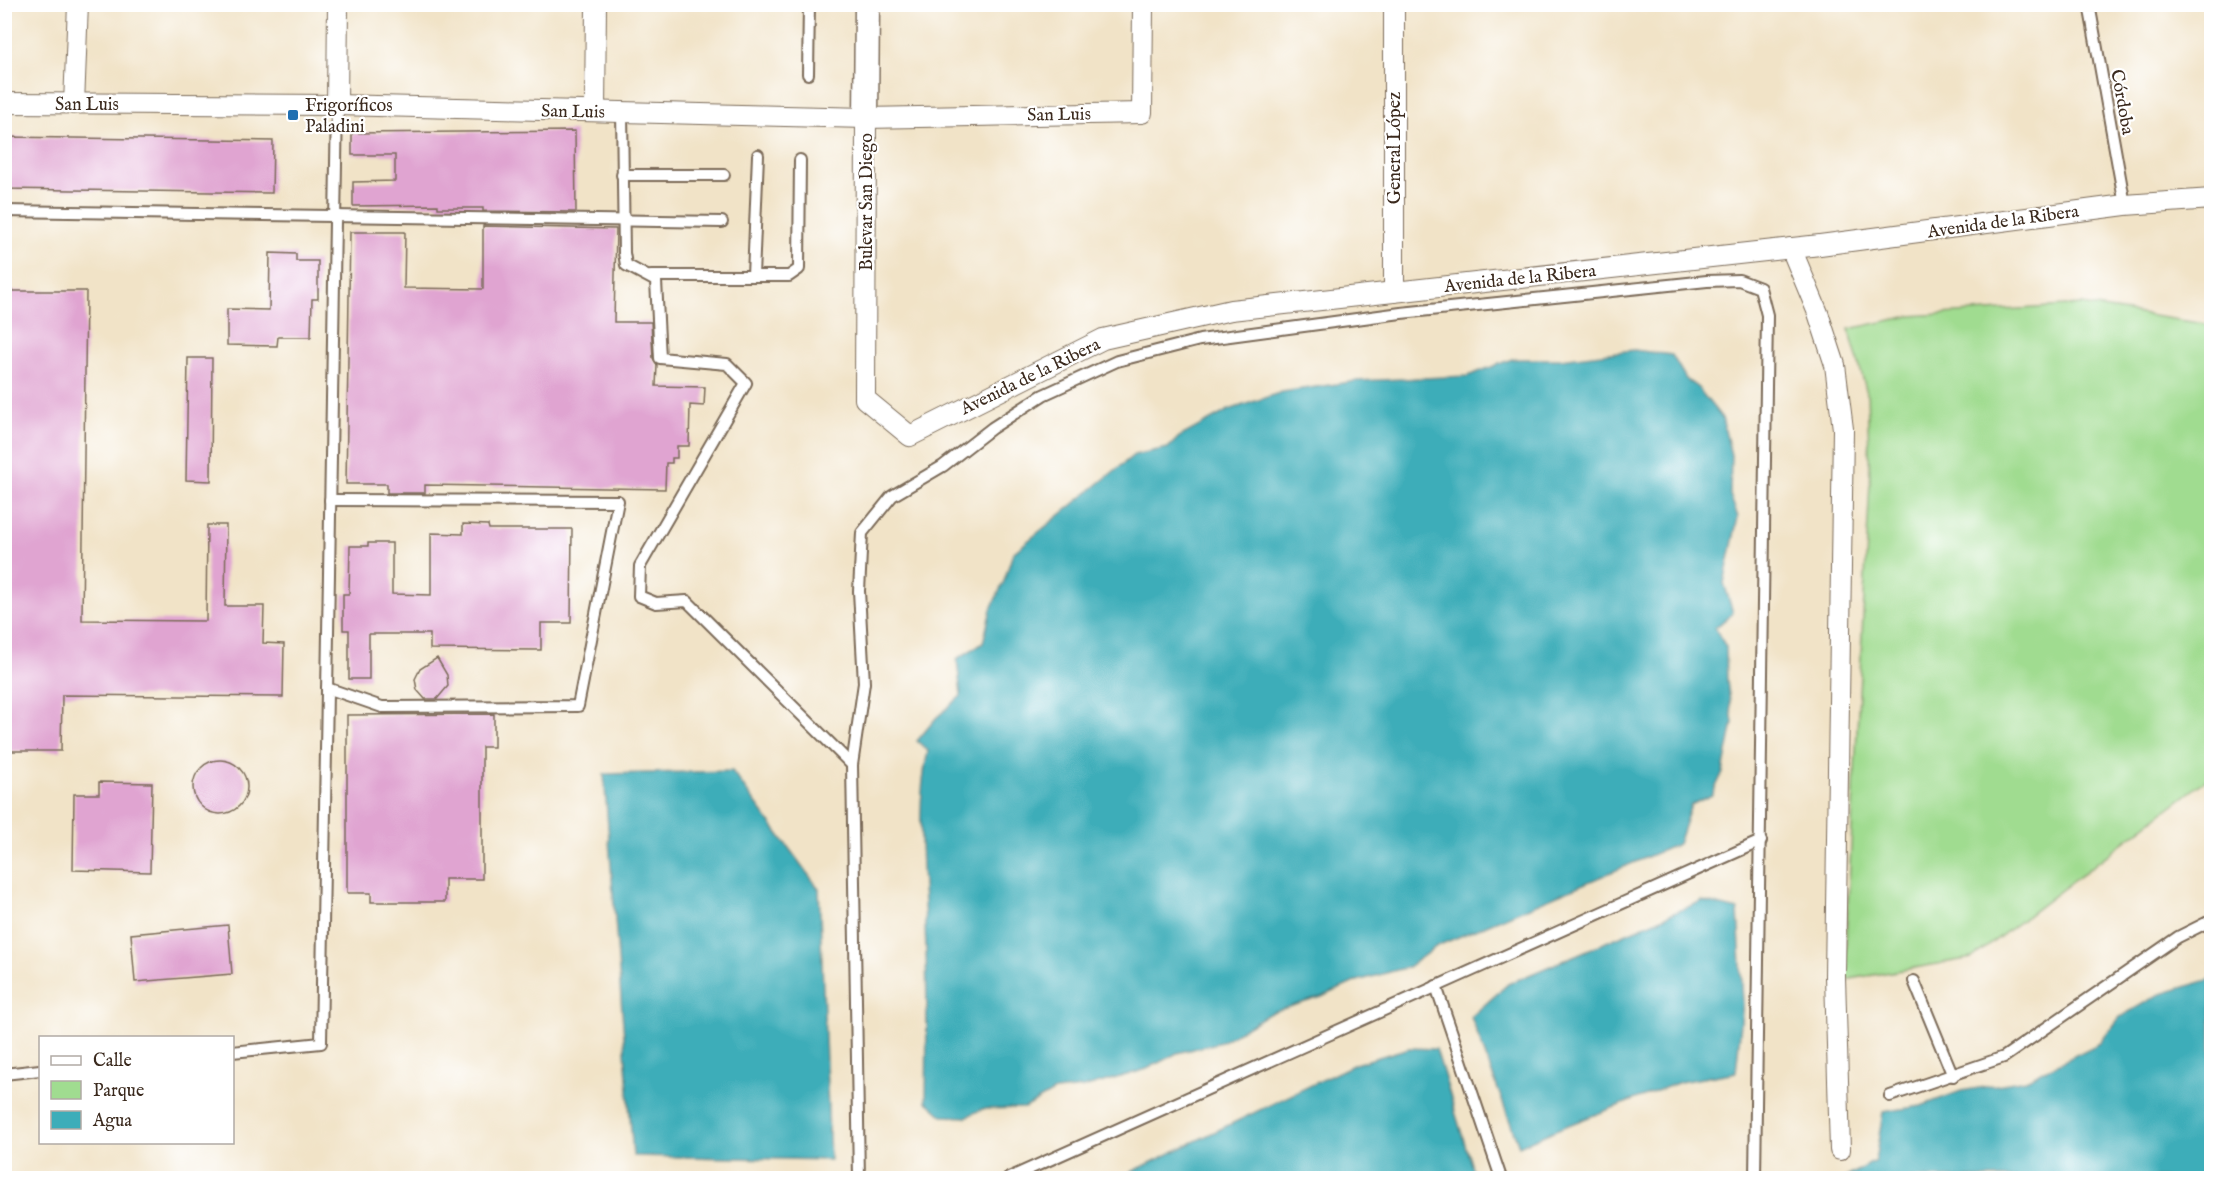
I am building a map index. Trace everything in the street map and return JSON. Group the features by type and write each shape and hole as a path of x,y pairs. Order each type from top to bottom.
{"street":[{"path":"74,104 78,4"},
{"path":"337,105 338,4"},
{"path":"595,111 596,4"},
{"name":"Bulevar San Diego","path":"865,399 867,4"},
{"name":"San Luis","path":"4,103 337,105 866,118 1142,112 1143,4"},
{"name":"General López","path":"1394,4 1394,292"},
{"name":"Avenida de la Ribera","path":"865,399 910,436 1103,339 1231,310 1791,248 2125,205 2211,199"},
{"path":"1791,248 1818,313 1835,365 1843,429 1835,976 1840,1150"}],"lane":[{"path":"808,74 809,4"},
{"name":"Córdoba","path":"2089,4 2125,205"},
{"path":"234,1052 321,1043 337,105"},
{"path":"622,112 623,222 626,265 651,276 656,281 660,358 727,364 746,383 640,566 639,596 656,603 687,601 852,765"},
{"path":"753,276 758,154"},
{"path":"651,276 789,276 799,269 801,160"},
{"path":"622,176 724,175"},
{"path":"4,211 335,218 722,222"},
{"path":"860,1179 852,765 864,683 859,591 862,533 892,496 943,466 992,428 1044,395 1117,361 1200,340 1401,313 1707,281 1739,280 1760,288 1767,315 1755,1179"},
{"path":"327,688 382,707 578,706 618,501 330,500"},
{"path":"1009,1179 1761,841"},
{"path":"1890,1096 2004,1057 2178,937 2211,920"},
{"path":"1914,981 1953,1076"},
{"path":"1436,986 1501,1179"},
{"path":"4,1074 39,1070"}],"green space":[{"path":"2082,305 2211,325 2211,776 1972,958 1844,980 1870,482 1867,393 1849,329 1910,316"}],"water":[{"path":"1634,350 1672,355 1686,379 1698,388 1722,418 1731,455 1730,495 1738,517 1724,583 1733,613 1715,628 1726,647 1727,681 1733,723 1723,772 1712,795 1691,805 1678,844 1437,946 1408,967 1357,981 1322,997 1272,1012 1221,1042 1177,1053 1147,1069 1083,1088 1055,1091 1025,1108 982,1109 966,1117 943,1116 926,1101 927,970 921,816 928,751 917,741 936,718 961,696 957,659 983,643 991,609 1004,581 1013,553 1134,455 1168,448 1179,437 1229,410 1282,392 1357,381 1468,376 1512,359 1560,359"},
{"path":"732,771 819,889 830,1160 633,1156 604,774"},
{"path":"1702,901 1738,910 1743,1003 1736,1072 1680,1082 1519,1146 1471,1017 1508,984"},
{"path":"2211,979 2211,1178 1845,1178 1875,1161 1883,1112 1921,1106 1961,1091 2026,1080 2100,1043 2120,1017 2158,995"},
{"path":"1409,1048 1436,1049 1474,1174 1456,1178 1119,1178 1355,1064"}],"building":[{"path":"575,131 576,212 483,211 483,208 438,208 438,205 353,206 353,182 395,181 395,155 352,155 352,133"},
{"path":"4,137 273,141 272,193 4,189"},
{"path":"483,226 616,229 614,322 651,322 653,358 657,365 656,386 705,387 704,406 690,405 689,446 677,446 677,458 672,458 672,463 666,463 665,489 425,485 425,493 387,493 387,484 346,484 350,232 405,232 404,288 483,289"},
{"path":"270,253 296,254 296,261 318,261 318,299 312,299 311,337 278,337 277,346 227,345 227,309 269,310"},
{"path":"4,291 86,291 82,620 206,621 207,525 226,525 225,606 264,606 263,643 284,644 283,697 62,695 61,751 4,751"},
{"path":"188,358 212,358 211,481 186,480"},
{"path":"463,524 488,525 489,529 572,529 571,623 541,623 541,650 430,649 430,634 369,634 369,679 349,679 349,630 343,630 343,594 349,594 350,546 392,543 392,594 431,595 431,533 463,534"},
{"path":"437,658 447,675 448,686 437,699 425,699 417,690 415,679 420,669"},
{"path":"494,714 494,747 482,747 482,879 445,879 445,902 371,902 371,893 347,893 347,715"},
{"path":"220,760 230,762 239,768 245,777 247,787 245,797 239,806 230,812 220,814 210,812 201,806 195,797 193,787 195,777 201,768 210,762"},
{"path":"99,782 152,783 150,872 73,870 74,794 99,794"},
{"path":"228,925 232,974 135,982 131,934"}],"place":[{"name":"Frigoríficos Paladini","path":"293,115"}]}
